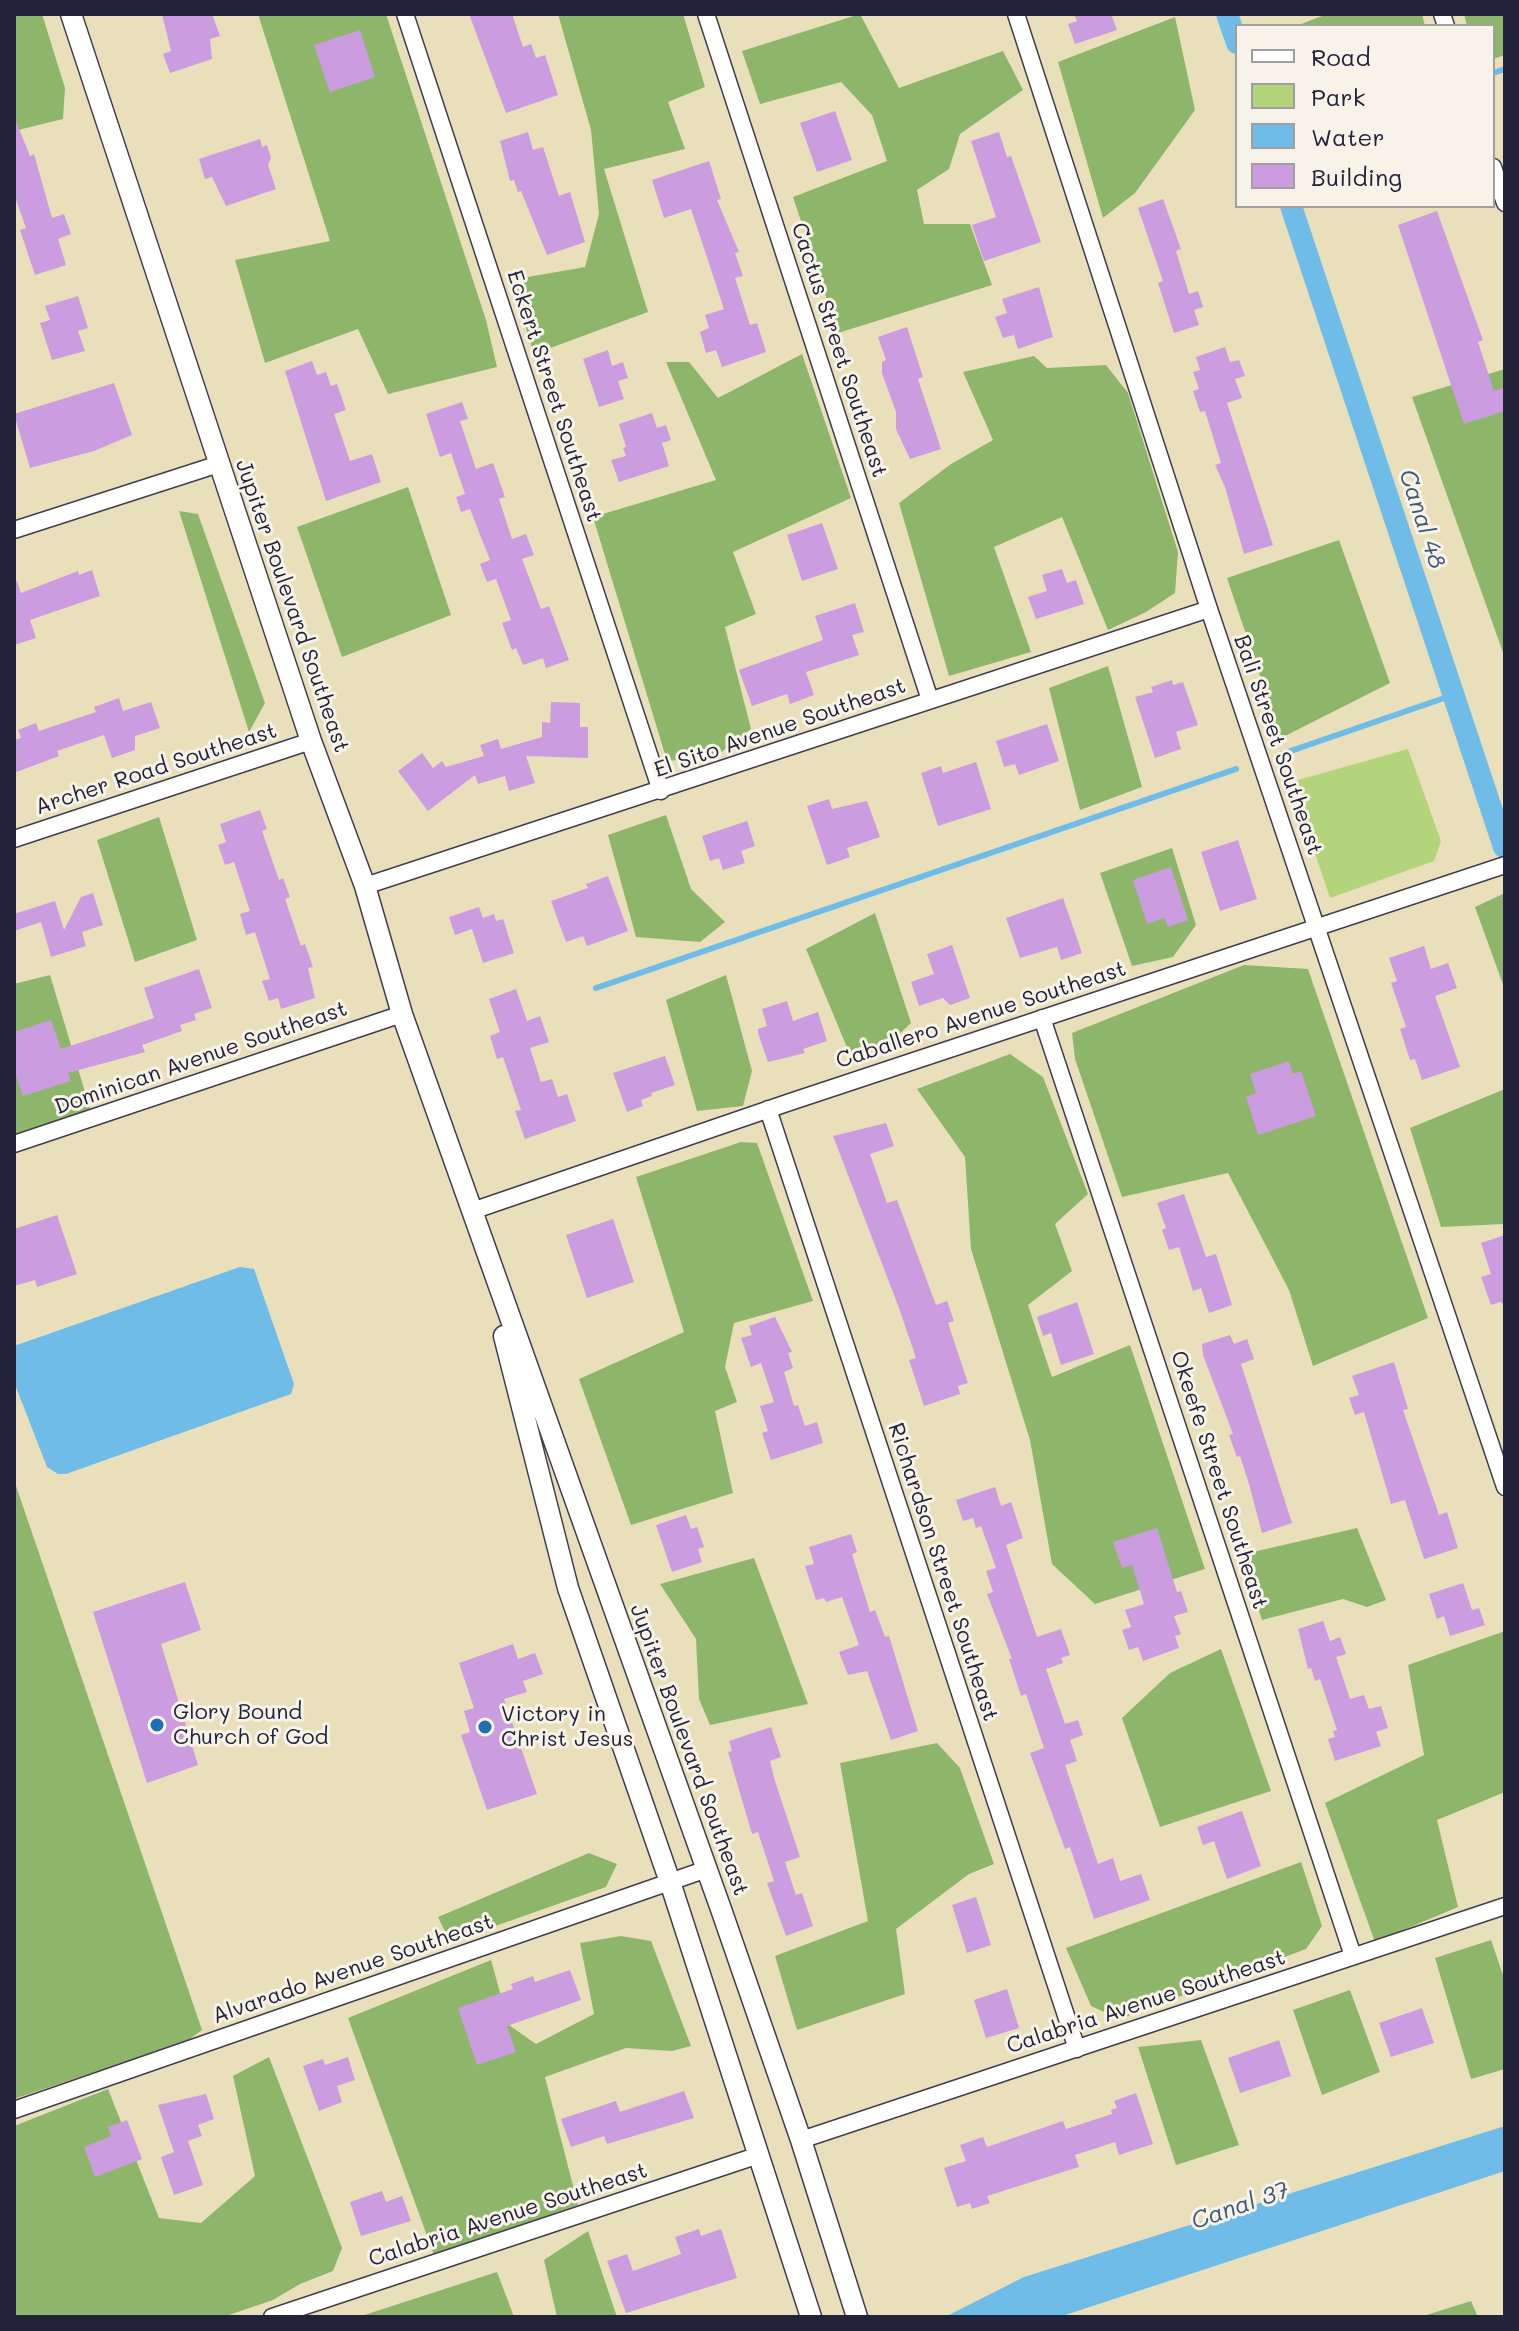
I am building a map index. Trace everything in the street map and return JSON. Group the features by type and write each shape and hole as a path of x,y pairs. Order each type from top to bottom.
{"street":[{"name":"Jupiter Boulevard Southeast","path":"71,14 311,741 365,886 402,1014 707,1869 801,2140 856,2312"},
{"name":"Eckert Street Southeast","path":"405,14 661,791"},
{"name":"Cactus Street Southeast","path":"706,14 930,700"},
{"name":"Bali Street Southeast","path":"1016,14 1209,609 1505,1487"},
{"path":"1495,173 1505,203"},
{"path":"14,530 219,464"},
{"name":"El Sito Avenue Southeast","path":"365,886 1209,609"},
{"name":"Archer Road Southeast","path":"14,839 311,741"},
{"name":"Caballero Avenue Southeast","path":"472,1211 768,1109 1505,865"},
{"name":"Dominican Avenue Southeast","path":"14,1144 402,1014"},
{"name":"Okeefe Street Southeast","path":"1042,1018 1353,1956"},
{"name":"Richardson Street Southeast","path":"768,1109 1077,2049"},
{"name":"Jupiter Boulevard Southeast","path":"472,1211 568,1588 670,1882 811,2317"},
{"name":"Alvarado Avenue Southeast","path":"14,2110 707,1869"},
{"name":"Calabria Avenue Southeast","path":"801,2140 1505,1906"},
{"name":"Calabria Avenue Southeast","path":"272,2317 759,2155"}],"green space":[{"path":"14,14 42,14 65,88 63,119 14,131"},
{"path":"258,14 386,14 486,320 497,367 388,394 358,329 265,363 235,260 330,241"},
{"path":"558,14 683,14 705,87 668,102 685,149 604,169 648,312 534,354 511,280 585,267 599,214 591,130"},
{"path":"860,14 899,88 1003,51 1023,90 960,134 949,169 917,190 924,224 970,224 992,285 838,333 793,197 887,161 872,115 841,82 760,104 742,51"},
{"path":"1327,14 1422,14 1424,24 1301,24"},
{"path":"1464,14 1505,14 1505,55 1495,58 1495,24 1466,24"},
{"path":"1175,17 1195,110 1135,193 1103,218 1058,62"},
{"path":"802,354 851,498 733,552 756,614 725,627 751,729 715,757 667,761 593,517 716,480 666,362 689,362 718,398"},
{"path":"1034,356 1047,368 1106,365 1128,393 1178,552 1175,593 1146,612 1108,630 1062,517 994,547 1031,652 949,676 899,503 951,464 993,440 963,372"},
{"path":"1505,369 1505,658 1412,397"},
{"path":"408,487 451,615 342,657 297,527"},
{"path":"179,511 198,514 265,703 249,732"},
{"path":"1339,540 1390,683 1281,738 1227,578"},
{"path":"1108,666 1142,787 1080,810 1049,688"},
{"path":"1408,749 1441,841 1434,861 1330,898 1291,782"},
{"path":"666,815 691,889 725,922 700,942 636,937 608,835"},
{"path":"159,817 197,940 135,962 97,840"},
{"path":"1172,848 1196,925 1173,957 1132,966 1100,873"},
{"path":"1505,893 1505,990 1475,907"},
{"path":"875,913 911,1023 885,1048 851,1057 806,949"},
{"path":"1244,965 1308,969 1428,1318 1313,1366 1289,1290 1228,1173 1122,1197 1075,1059 1072,1033"},
{"path":"50,975 91,1112 14,1136 14,984"},
{"path":"726,975 752,1071 743,1106 697,1111 666,1000"},
{"path":"1010,1054 1043,1077 1088,1194 1055,1224 1072,1271 1028,1305 1052,1377 1130,1345 1205,1569 1095,1604 1052,1564 1030,1440 971,1249 965,1157 917,1089"},
{"path":"1505,1089 1505,1224 1441,1227 1410,1128"},
{"path":"741,1142 757,1143 813,1301 734,1323 725,1367 737,1402 715,1411 733,1493 631,1525 579,1379 684,1332 636,1177"},
{"path":"14,1480 202,2030 187,2041 14,2099"},
{"path":"1357,1528 1386,1600 1367,1607 1343,1599 1262,1620 1240,1555"},
{"path":"754,1558 808,1704 710,1725 699,1699 696,1639 660,1584"},
{"path":"1505,1631 1505,1792 1437,1820 1458,1907 1375,1942 1325,1803 1424,1755 1408,1665"},
{"path":"1221,1649 1271,1791 1160,1827 1122,1718 1170,1673"},
{"path":"937,1743 960,1768 994,1864 969,1874 896,1929 905,1994 797,2030 775,1956 868,1921 840,1763"},
{"path":"589,1853 617,1864 606,1887 450,1942 438,1917"},
{"path":"1301,1862 1322,1926 1306,1949 1120,2019 1091,2006 1066,1948"},
{"path":"621,1936 651,1941 691,2046 672,2051 626,2048 545,2077 578,2205 434,2255 348,2018 491,1960 509,2025 536,2044 594,2014 580,1943"},
{"path":"1491,1940 1505,1981 1505,2069 1471,2079 1435,1958"},
{"path":"1350,1990 1380,2072 1322,2095 1293,2010"},
{"path":"1201,2040 1239,2145 1176,2165 1138,2047"},
{"path":"269,2057 342,2248 333,2271 300,2284 273,2300 223,2317 14,2317 14,2126 108,2089 159,2218 201,2223 255,2176 233,2076"},
{"path":"588,2231 617,2317 557,2317 544,2260"},
{"path":"497,2272 514,2317 358,2317"},
{"path":"1471,2301 1478,2317 1420,2317"}],"water":[{"path":"240,1267 254,1269 294,1384 291,1394 66,1474 58,1474 47,1467 14,1382 14,1346"},
{"path":"1505,2126 1505,2171 1059,2317 945,2317 1024,2277"}],"building":[{"path":"162,14 212,14 220,36 210,39 212,59 170,73 163,54 171,51"},
{"path":"469,14 512,14 523,47 531,44 536,58 545,55 558,95 506,113"},
{"path":"1074,14 1111,14 1117,30 1075,44 1068,24 1077,21"},
{"path":"360,30 375,77 330,92 314,45"},
{"path":"835,111 852,160 817,172 800,123"},
{"path":"14,116 30,156 34,154 52,218 64,214 71,234 58,239 66,265 35,275 20,230 26,228 14,194"},
{"path":"528,132 533,150 543,147 559,196 570,192 585,242 547,255 521,191 518,192 514,180 510,181 500,141"},
{"path":"999,132 1007,157 1011,156 1041,242 984,261 972,225 996,217 971,141"},
{"path":"260,139 262,147 267,145 271,158 268,165 276,189 226,206 212,177 205,179 199,159"},
{"path":"709,161 721,199 717,200 739,252 735,253 743,276 735,278 750,325 757,323 766,352 722,367 716,350 706,353 700,332 709,328 705,315 724,309 691,209 664,218 652,180"},
{"path":"1163,199 1181,249 1176,251 1189,294 1198,291 1203,307 1194,310 1199,325 1174,333 1158,283 1163,281 1138,208"},
{"path":"1437,211 1483,340 1478,342 1494,391 1505,387 1505,411 1464,424 1398,225"},
{"path":"1039,287 1053,337 1018,349 1014,335 1003,338 995,317 1007,313 1002,299"},
{"path":"78,296 88,328 78,331 85,351 52,360 40,323 50,320 45,306"},
{"path":"907,327 923,377 918,379 941,449 910,459 896,429 896,412 882,373 882,362 886,360 878,337"},
{"path":"1225,347 1230,362 1239,360 1245,376 1235,379 1242,398 1227,403 1273,545 1244,554 1225,487 1215,465 1221,463 1205,411 1200,412 1193,391 1199,389 1193,372 1200,370 1196,357"},
{"path":"608,350 612,366 623,362 628,378 618,381 624,399 599,407 583,359"},
{"path":"312,361 317,375 326,372 331,386 337,384 346,410 334,414 350,461 372,454 381,482 326,501 285,371"},
{"path":"114,383 132,435 94,451 30,468 14,414"},
{"path":"462,402 468,419 460,421 476,469 493,463 505,497 499,499 512,539 526,534 534,555 522,559 541,609 549,606 569,660 546,668 543,658 523,665 516,648 512,650 502,623 511,620 496,579 487,582 480,564 490,560 470,509 461,512 456,497 465,494 451,453 440,457 426,414"},
{"path":"652,413 657,428 666,425 671,440 662,443 669,466 619,482 611,460 626,456 619,424"},
{"path":"822,523 838,569 802,581 787,535"},
{"path":"1062,569 1067,583 1076,580 1084,604 1036,619 1028,597 1047,591 1042,575"},
{"path":"92,570 100,596 30,620 36,638 14,645 14,582 17,581 21,593 78,571 79,575"},
{"path":"855,603 864,632 852,635 859,655 806,672 814,695 790,704 787,694 752,706 739,670 823,640 815,616"},
{"path":"1172,680 1173,685 1183,682 1198,725 1176,732 1181,749 1155,758 1135,697 1153,692 1151,687"},
{"path":"119,698 123,711 151,702 160,728 135,736 135,750 112,758 104,735 57,751 59,756 14,773 14,740 21,738 18,730 36,723 39,731 96,712 94,707"},
{"path":"551,702 580,703 580,727 588,727 588,758 526,756 535,783 509,791 505,776 478,784 475,775 428,811 398,771 422,753 433,768 442,761 446,767 484,756 480,745 498,739 501,749 542,737 542,722 550,723"},
{"path":"1047,724 1059,761 1019,775 1015,764 1004,767 996,741"},
{"path":"976,762 991,809 938,826 921,773 941,766 943,773"},
{"path":"829,799 832,809 867,801 880,837 847,848 850,857 827,865 807,806"},
{"path":"260,810 267,829 262,831 279,880 283,878 290,897 285,899 301,946 305,944 313,967 308,968 315,998 281,1009 278,998 269,1001 262,981 270,979 255,932 246,935 240,914 250,911 234,862 225,865 218,845 226,842 220,824"},
{"path":"747,821 755,846 741,851 745,863 723,870 719,858 710,861 702,836"},
{"path":"1238,840 1257,899 1220,911 1201,852"},
{"path":"1171,867 1188,920 1168,927 1164,918 1147,924 1133,880"},
{"path":"608,876 628,931 587,946 583,936 566,942 551,901 588,888 586,884"},
{"path":"93,893 103,925 82,932 86,946 51,957 41,922 14,931 14,914 55,901 64,930 81,897"},
{"path":"1063,898 1082,953 1061,960 1057,947 1020,958 1006,918"},
{"path":"479,907 483,918 494,914 496,921 503,919 514,953 483,963 472,929 455,935 449,917"},
{"path":"952,945 970,998 950,1005 943,998 919,1006 911,982 934,974 927,954"},
{"path":"1424,946 1431,969 1448,963 1457,988 1435,996 1460,1067 1422,1080 1415,1059 1410,1060 1400,1029 1406,1027 1391,983 1397,981 1389,958"},
{"path":"199,969 212,1008 194,1014 196,1020 180,1025 182,1031 142,1045 145,1052 68,1073 71,1081 23,1096 14,1069 14,1032 51,1020 61,1049 154,1018 144,988"},
{"path":"516,989 527,1021 540,1016 549,1042 530,1048 541,1082 552,1079 558,1097 567,1094 576,1121 525,1139 515,1111 521,1110 503,1057 497,1059 490,1036 500,1032 489,999"},
{"path":"787,1001 793,1021 818,1012 827,1041 803,1049 805,1053 768,1062 758,1033 758,1029 767,1026 762,1009"},
{"path":"665,1056 675,1085 651,1093 652,1096 641,1100 643,1106 627,1112 613,1073"},
{"path":"1289,1061 1293,1074 1301,1071 1316,1116 1258,1135 1246,1097 1256,1093 1250,1074"},
{"path":"886,1123 894,1146 870,1154 887,1203 897,1200 936,1305 947,1301 954,1321 948,1323 968,1383 958,1386 960,1394 924,1406 909,1360 916,1358 833,1136"},
{"path":"1184,1194 1206,1257 1216,1254 1232,1305 1209,1313 1201,1288 1193,1291 1179,1247 1169,1250 1162,1230 1166,1228 1157,1203"},
{"path":"57,1215 77,1274 37,1287 35,1280 14,1286 14,1229"},
{"path":"613,1219 634,1282 587,1298 566,1235"},
{"path":"1505,1235 1505,1305 1500,1302 1491,1305 1481,1277 1491,1274 1481,1243"},
{"path":"1077,1302 1094,1354 1061,1365 1051,1333 1043,1336 1037,1317"},
{"path":"775,1317 792,1352 788,1353 793,1368 784,1372 794,1406 798,1405 805,1426 817,1422 823,1443 771,1460 762,1433 768,1431 760,1406 774,1402 761,1363 751,1367 741,1338 752,1335 749,1326"},
{"path":"1230,1335 1234,1344 1247,1339 1254,1359 1241,1364 1292,1523 1262,1533 1240,1456 1237,1457 1229,1435 1233,1434 1203,1355 1202,1344"},
{"path":"1394,1362 1408,1409 1403,1410 1439,1515 1447,1512 1458,1548 1424,1559 1405,1500 1391,1504 1364,1412 1355,1415 1349,1398 1359,1395 1352,1376"},
{"path":"995,1487 1001,1506 1011,1502 1023,1538 1006,1545 1037,1637 1061,1629 1070,1655 1061,1658 1063,1663 1046,1669 1065,1724 1078,1720 1083,1735 1070,1740 1077,1761 1065,1765 1098,1864 1113,1858 1120,1881 1141,1874 1150,1900 1094,1919 1070,1847 1065,1849 1030,1753 1044,1748 1026,1694 1021,1696 1009,1659 1012,1659 987,1594 993,1592 986,1571 996,1568 981,1526 976,1528 973,1518 963,1521 956,1500"},
{"path":"686,1515 691,1529 697,1527 704,1547 698,1549 702,1562 672,1572 656,1525"},
{"path":"1157,1528 1177,1592 1181,1591 1188,1612 1174,1616 1181,1634 1175,1636 1179,1648 1143,1661 1138,1647 1129,1650 1122,1630 1131,1627 1125,1610 1144,1604 1132,1565 1122,1568 1113,1542"},
{"path":"851,1534 857,1552 852,1554 870,1612 875,1610 885,1637 889,1636 918,1731 891,1740 867,1671 848,1675 839,1652 859,1645 842,1597 826,1602 824,1598 816,1600 805,1566 814,1564 809,1547"},
{"path":"185,1582 201,1630 161,1644 198,1765 147,1783 93,1612"},
{"path":"1463,1583 1472,1610 1479,1608 1485,1625 1450,1636 1444,1616 1437,1619 1429,1594"},
{"path":"1323,1621 1330,1641 1340,1637 1346,1654 1336,1657 1350,1699 1364,1695 1369,1709 1381,1706 1388,1728 1376,1732 1381,1746 1335,1761 1328,1739 1335,1737 1333,1731 1337,1730 1320,1679 1315,1681 1311,1668 1308,1669 1298,1629"},
{"path":"513,1644 518,1659 535,1653 543,1674 523,1681 527,1692 504,1699 537,1794 487,1810 461,1735 470,1732 464,1711 474,1708 459,1663"},
{"path":"771,1727 781,1757 770,1761 800,1857 785,1862 796,1895 802,1893 813,1926 786,1936 767,1883 774,1881 758,1832 752,1834 728,1752 732,1751 729,1741"},
{"path":"1242,1811 1261,1866 1227,1879 1214,1841 1203,1845 1197,1827"},
{"path":"976,1897 991,1945 967,1953 952,1905"},
{"path":"570,1970 581,2000 507,2026 516,2052 477,2065 458,2008 513,1989 511,1984 533,1976 535,1982"},
{"path":"1007,1989 1019,2028 986,2038 974,2000"},
{"path":"1422,2008 1434,2043 1391,2057 1379,2023"},
{"path":"1279,2040 1291,2076 1240,2093 1228,2058"},
{"path":"348,2057 355,2080 337,2086 342,2102 319,2111 303,2066 323,2059 325,2065"},
{"path":"684,2091 694,2118 607,2144 604,2136 571,2147 561,2119 616,2101 620,2112"},
{"path":"1136,2093 1153,2144 1119,2155 1115,2142 1075,2155 1079,2167 987,2196 990,2203 972,2209 970,2203 957,2207 944,2168 966,2161 960,2145 983,2137 987,2147 1063,2121 1066,2129 1112,2114 1111,2110 1117,2108 1114,2101"},
{"path":"206,2094 214,2119 198,2125 202,2136 188,2141 203,2185 174,2195 161,2157 174,2152 158,2105"},
{"path":"127,2120 142,2159 95,2177 84,2147 111,2136 108,2127"},
{"path":"382,2191 386,2202 402,2196 411,2221 361,2236 350,2202"},
{"path":"699,2229 701,2236 721,2229 737,2278 626,2313 607,2261 627,2254 633,2271 681,2254 675,2237"}],"waterway":[{"name":"Canal 48","path":"1227,14 1235,37"},
{"path":"1495,72 1505,69"},
{"name":"Canal 48","path":"1292,208 1504,847"},
{"path":"1279,755 1453,695"},
{"path":"596,988 1236,769"}],"place":[{"name":"Glory Bound Church of God","path":"157,1725"},
{"name":"Victory in Christ Jesus","path":"485,1727"}],"water label":[{"name":"Canal 37","path":"1240,2206"}]}
